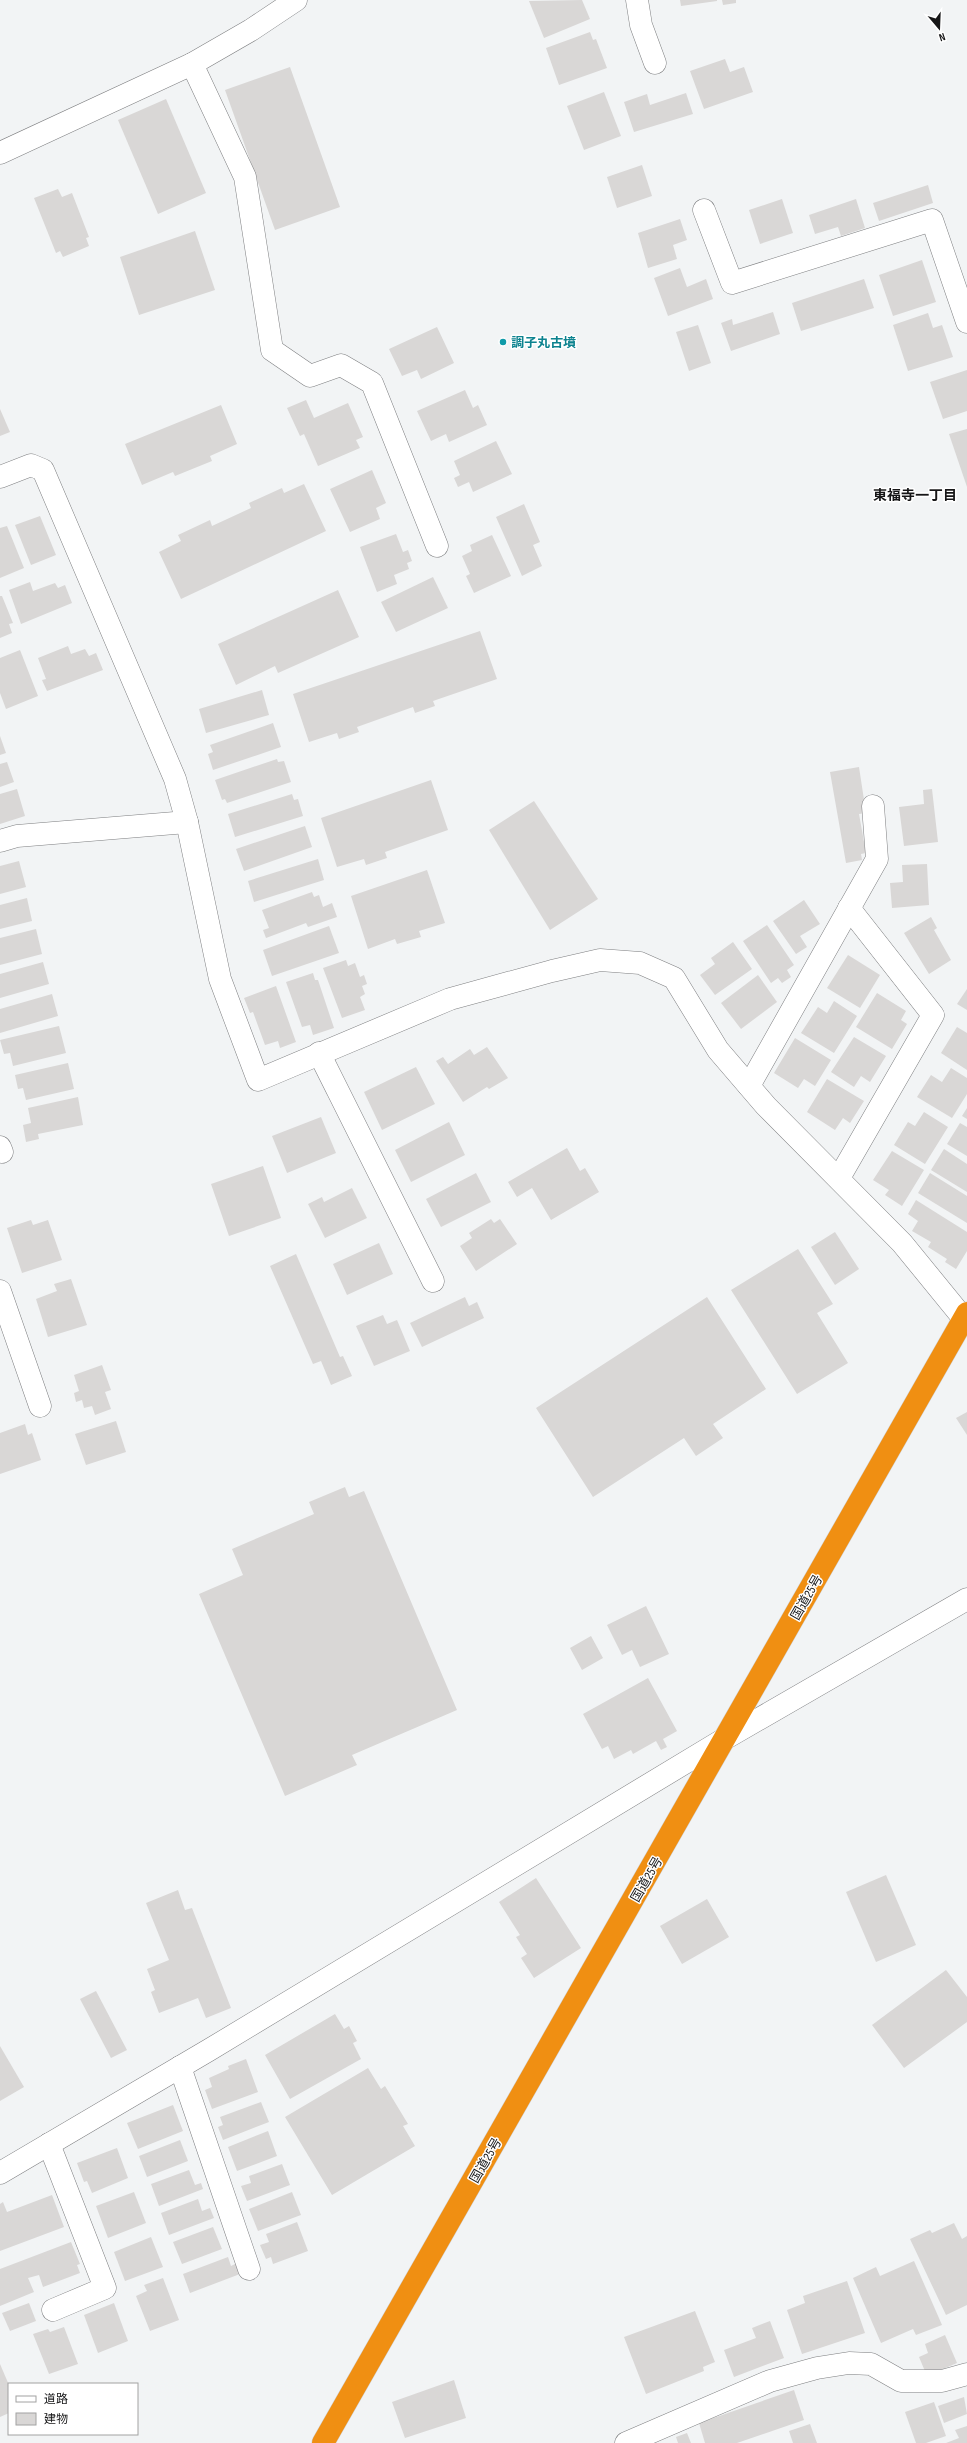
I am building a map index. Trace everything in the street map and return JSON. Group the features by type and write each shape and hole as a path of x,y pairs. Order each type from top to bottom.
{"highway":[{"name":"国道25号","path":"323,2443 966,1316"}],"street":[{"path":"0,153 192,64 252,30 296,0"},
{"path":"637,0 642,24 655,62"},
{"path":"192,64 246,177 272,350 310,376 341,365 372,383 438,546"},
{"path":"704,210 732,283 932,220 967,322"},
{"path":"0,477 31,465 43,470 175,779 187,822 220,979 258,1080 319,1053 457,997 552,971 600,960 640,963 674,978 718,1050 749,1086 902,1244 966,1316"},
{"path":"749,1086 877,859 873,806"},
{"path":"0,841 17,836 187,822"},
{"path":"838,1178 932,1015 849,908"},
{"path":"319,1053 433,1281"},
{"path":"0,1291 40,1406"},
{"path":"0,2173 180,2067 726,1738 967,1599"},
{"path":"180,2067 249,2269"},
{"path":"49,2144 105,2288 52,2310"},
{"path":"626,2443 770,2381 817,2368 849,2363 871,2364 901,2381 942,2381 967,2374"}],"building":[{"path":"582,0 590,19 544,38 529,1"},
{"path":"680,0 717,0 717,1 681,6"},
{"path":"722,0 736,0 736,3 723,5"},
{"path":"590,32 593,40 596,39 607,68 559,85 546,48"},
{"path":"725,59 730,72 744,67 753,92 704,109 690,71"},
{"path":"290,67 340,207 275,230 225,90"},
{"path":"604,92 621,136 584,150 567,106"},
{"path":"686,93 693,114 634,132 624,102 647,94 650,105"},
{"path":"166,99 206,193 158,214 118,120"},
{"path":"642,165 652,196 617,208 607,177"},
{"path":"928,185 933,203 879,221 873,203"},
{"path":"58,189 62,197 72,193 89,237 86,238 89,246 63,257 60,251 56,253 34,198"},
{"path":"782,199 793,233 760,244 749,210"},
{"path":"856,199 865,228 841,236 838,227 815,234 809,215"},
{"path":"680,219 687,240 673,245 677,259 648,268 638,233"},
{"path":"195,231 215,290 139,315 120,257"},
{"path":"922,260 936,302 893,316 879,275"},
{"path":"680,268 687,287 706,279 713,299 668,316 654,278"},
{"path":"864,279 874,308 801,331 792,303"},
{"path":"773,312 780,334 731,351 721,323 732,319 733,325"},
{"path":"928,313 933,328 942,325 953,357 908,371 893,325"},
{"path":"698,325 711,363 689,371 676,332"},
{"path":"437,327 454,363 421,379 417,370 402,376 389,349"},
{"path":"967,370 967,411 943,419 930,382"},
{"path":"465,390 473,408 478,405 487,425 449,442 446,434 431,441 417,411"},
{"path":"306,400 314,418 348,403 363,437 356,440 360,448 318,466 304,434 300,436 287,408"},
{"path":"221,405 237,444 210,456 212,461 175,476 173,472 142,485 125,444"},
{"path":"0,409 10,432 0,436"},
{"path":"967,429 967,487 949,434"},
{"path":"496,441 512,474 473,492 469,482 458,487 454,478 460,475 454,461"},
{"path":"372,470 386,503 376,508 380,519 350,532 330,489"},
{"path":"304,484 326,531 181,599 159,552 181,541 178,535 210,520 212,526 251,508 249,503 282,488 284,493"},
{"path":"524,504 540,542 533,545 542,566 522,576 496,517"},
{"path":"40,516 56,555 31,565 15,525"},
{"path":"7,526 24,568 0,578 0,528"},
{"path":"396,534 403,552 408,550 412,561 407,563 409,569 394,575 397,584 377,592 360,547"},
{"path":"492,535 511,576 474,593 466,576 470,574 462,556 472,551 470,545"},
{"path":"433,577 448,608 396,632 381,602"},
{"path":"30,582 33,591 55,583 58,588 65,585 72,603 21,624 9,590"},
{"path":"338,590 359,637 278,673 275,666 236,685 218,644"},
{"path":"0,596 2,596 13,623 9,624 12,633 0,638"},
{"path":"480,631 497,679 433,701 435,706 415,713 413,707 357,727 359,732 339,739 337,733 309,742 293,694"},
{"path":"68,646 71,654 85,649 89,656 96,653 103,670 47,691 42,680 46,679 38,658"},
{"path":"20,650 38,696 6,709 0,693 0,658"},
{"path":"262,690 269,715 206,733 199,709"},
{"path":"273,723 281,747 213,770 208,754 213,752 210,745"},
{"path":"0,736 6,753 0,755"},
{"path":"277,759 278,762 284,761 291,782 227,803 225,799 222,800 215,780"},
{"path":"7,762 14,782 0,787 0,764"},
{"path":"859,767 866,813 859,814 866,853 861,854 862,860 846,863 830,772"},
{"path":"431,780 448,830 385,852 387,858 366,865 364,859 337,867 321,818"},
{"path":"17,789 25,816 0,824 0,794"},
{"path":"932,789 938,842 904,846 899,807 924,804 923,790"},
{"path":"292,794 294,800 298,799 303,816 235,837 228,814"},
{"path":"534,801 598,899 550,930 489,830"},
{"path":"305,826 312,847 244,871 236,849"},
{"path":"318,859 324,880 254,902 248,881"},
{"path":"19,861 26,887 0,894 0,866"},
{"path":"927,864 929,905 892,908 890,883 903,882 902,865"},
{"path":"427,870 445,923 419,931 421,937 397,944 395,939 368,949 351,896"},
{"path":"312,892 314,897 319,895 323,907 332,903 337,917 308,927 306,923 266,938 263,930 269,928 262,910"},
{"path":"27,898 32,921 0,929 0,905"},
{"path":"804,900 820,924 800,936 807,947 796,954 773,921"},
{"path":"931,917 937,928 934,930 951,960 929,974 904,933"},
{"path":"767,925 794,965 787,970 791,977 782,983 778,978 771,983 743,941"},
{"path":"329,926 339,953 272,976 263,950"},
{"path":"36,929 42,954 0,965 0,938"},
{"path":"733,942 752,969 715,995 700,975 715,964 711,958"},
{"path":"848,955 880,975 860,1008 827,988"},
{"path":"346,960 348,966 355,963 360,977 364,975 367,984 362,986 365,994 360,997 365,1010 342,1018 323,968"},
{"path":"43,962 49,984 0,998 0,974"},
{"path":"313,973 315,980 318,980 334,1028 313,1035 310,1025 302,1027 286,982"},
{"path":"758,975 777,1002 741,1029 721,1003"},
{"path":"276,986 296,1042 280,1048 278,1041 265,1045 253,1012 250,1013 244,998"},
{"path":"967,989 967,1010 957,1004"},
{"path":"877,993 906,1011 901,1020 907,1024 892,1049 856,1027"},
{"path":"52,994 58,1016 0,1033 0,1009"},
{"path":"834,1001 857,1016 834,1053 801,1033 818,1007 827,1013"},
{"path":"59,1026 66,1053 13,1066 10,1053 4,1054 0,1040"},
{"path":"957,1027 967,1033 967,1070 941,1053"},
{"path":"854,1037 886,1056 870,1082 861,1076 854,1087 831,1072"},
{"path":"795,1038 831,1060 815,1086 804,1079 798,1088 774,1073"},
{"path":"487,1047 508,1078 489,1089 487,1087 463,1102 436,1061 443,1057 448,1064 470,1049 474,1055"},
{"path":"68,1063 74,1089 26,1100 23,1088 18,1089 15,1075"},
{"path":"416,1067 435,1104 382,1130 364,1092"},
{"path":"951,1068 967,1078 967,1094 952,1118 917,1097 931,1075 942,1082"},
{"path":"827,1079 864,1101 850,1123 843,1118 835,1130 807,1112"},
{"path":"78,1097 83,1125 38,1134 39,1139 26,1142 23,1125 31,1123 28,1108"},
{"path":"967,1108 967,1119 962,1116"},
{"path":"924,1112 948,1127 925,1164 894,1145 908,1122 915,1126"},
{"path":"321,1117 336,1153 287,1173 272,1136"},
{"path":"449,1122 465,1155 411,1182 395,1150"},
{"path":"960,1123 967,1127 967,1156 947,1144"},
{"path":"567,1148 580,1171 585,1168 599,1192 551,1220 532,1188 517,1197 508,1182"},
{"path":"944,1149 967,1164 967,1192 931,1170"},
{"path":"892,1151 924,1170 902,1206 885,1195 889,1190 873,1180"},
{"path":"263,1166 281,1218 229,1236 211,1184"},
{"path":"476,1173 491,1202 441,1227 426,1199"},
{"path":"930,1173 967,1196 967,1223 918,1193"},
{"path":"352,1188 367,1218 325,1238 308,1204 322,1197 324,1202"},
{"path":"916,1200 967,1232 967,1251 956,1269 945,1262 947,1259 928,1247 931,1242 912,1231 918,1221 908,1214"},
{"path":"491,1219 494,1223 500,1219 517,1244 476,1271 460,1246 472,1238 469,1233"},
{"path":"31,1220 33,1225 48,1220 62,1260 22,1273 7,1228"},
{"path":"835,1232 859,1269 835,1285 811,1247"},
{"path":"379,1243 393,1274 347,1295 333,1264"},
{"path":"798,1249 833,1304 817,1313 848,1363 797,1394 731,1290"},
{"path":"296,1254 340,1357 343,1356 352,1376 331,1385 321,1361 313,1364 270,1266"},
{"path":"71,1279 87,1325 48,1337 36,1299 57,1291 54,1284"},
{"path":"465,1297 469,1306 477,1302 484,1318 422,1347 410,1323"},
{"path":"707,1297 766,1389 713,1424 723,1438 696,1456 684,1438 593,1497 536,1408"},
{"path":"383,1315 387,1324 397,1320 410,1351 374,1366 356,1326"},
{"path":"102,1365 111,1390 105,1392 111,1409 95,1415 92,1406 84,1408 82,1400 76,1402 74,1393 79,1391 74,1375"},
{"path":"967,1412 967,1435 956,1418"},
{"path":"116,1421 126,1452 86,1465 75,1434"},
{"path":"25,1424 28,1435 32,1433 41,1460 0,1474 0,1433"},
{"path":"345,1487 349,1497 364,1491 457,1710 352,1755 357,1765 285,1796 199,1594 243,1575 232,1549 314,1514 309,1502"},
{"path":"646,1606 669,1654 640,1667 632,1650 622,1655 607,1625"},
{"path":"591,1636 603,1658 582,1670 570,1648"},
{"path":"648,1678 677,1731 663,1739 667,1747 661,1750 656,1741 633,1754 631,1750 614,1759 608,1746 602,1749 583,1714"},
{"path":"886,1875 916,1945 876,1962 846,1892"},
{"path":"536,1878 581,1948 534,1978 521,1958 527,1954 516,1937 520,1935 499,1902"},
{"path":"178,1890 185,1910 192,1908 231,2008 206,2018 198,1998 159,2013 151,1992 155,1990 147,1969 169,1960 146,1903"},
{"path":"707,1899 729,1937 682,1964 660,1926"},
{"path":"946,1970 967,1997 967,2022 904,2068 872,2025"},
{"path":"96,1991 127,2050 111,2058 80,1999"},
{"path":"335,2014 344,2029 349,2026 357,2041 353,2043 361,2059 290,2099 265,2055"},
{"path":"0,2046 24,2087 0,2101"},
{"path":"246,2059 258,2092 212,2109 205,2090 212,2087 209,2078 229,2069 228,2066"},
{"path":"368,2068 381,2089 385,2086 408,2124 403,2126 415,2146 332,2195 285,2117"},
{"path":"261,2102 269,2122 223,2140 218,2127 223,2125 220,2117"},
{"path":"173,2105 183,2131 138,2149 127,2123"},
{"path":"268,2131 277,2156 237,2171 228,2147"},
{"path":"180,2140 188,2161 147,2177 139,2156"},
{"path":"117,2148 128,2178 92,2193 87,2181 84,2182 77,2163"},
{"path":"282,2164 290,2185 247,2201 241,2186 251,2183 249,2176"},
{"path":"189,2170 195,2185 201,2183 203,2189 159,2206 151,2184"},
{"path":"134,2192 146,2223 108,2238 96,2206"},
{"path":"292,2192 301,2215 258,2231 249,2209"},
{"path":"52,2195 64,2227 0,2251 0,2204 3,2202 7,2212"},
{"path":"198,2199 202,2211 210,2208 214,2218 169,2235 161,2213"},
{"path":"297,2222 308,2251 273,2264 271,2257 266,2259 260,2245 269,2242 266,2234"},
{"path":"954,2223 962,2239 967,2236 967,2305 946,2315 910,2239 930,2230 932,2233"},
{"path":"213,2227 222,2249 182,2264 173,2242"},
{"path":"151,2237 163,2267 125,2281 114,2252"},
{"path":"71,2242 80,2264 77,2265 80,2273 43,2287 39,2275 28,2278 34,2292 0,2306 0,2269"},
{"path":"228,2257 231,2266 237,2263 240,2274 190,2293 183,2274"},
{"path":"914,2261 942,2325 916,2335 913,2329 881,2343 853,2278 876,2267 880,2276"},
{"path":"163,2278 179,2320 150,2331 136,2296 147,2291 144,2285"},
{"path":"847,2281 865,2333 802,2354 787,2310 805,2303 803,2296"},
{"path":"29,2303 36,2321 10,2331 2,2313"},
{"path":"114,2303 128,2341 98,2353 84,2315"},
{"path":"695,2311 715,2362 703,2367 704,2371 646,2394 624,2337"},
{"path":"770,2321 784,2358 734,2377 724,2350 756,2338 752,2328"},
{"path":"64,2327 78,2364 49,2374 33,2334 48,2329 50,2332"},
{"path":"945,2335 957,2363 927,2376 919,2357 928,2353 925,2344"},
{"path":"0,2364 8,2383 8,2413 0,2417"},
{"path":"454,2380 466,2418 405,2438 392,2402"},
{"path":"794,2390 804,2420 737,2443 705,2443 699,2423"},
{"path":"964,2397 967,2414 944,2423 938,2406"},
{"path":"934,2402 946,2436 926,2443 916,2443 905,2412"},
{"path":"810,2424 817,2443 793,2443 789,2431"},
{"path":"967,2426 967,2443 946,2443 959,2438 955,2430"},
{"path":"687,2433 691,2443 678,2443 676,2437"}],"place":[{"name":"調子丸古墳","path":"503,342"}],"district":[{"name":"東福寺一丁目","path":"915,495"}]}
